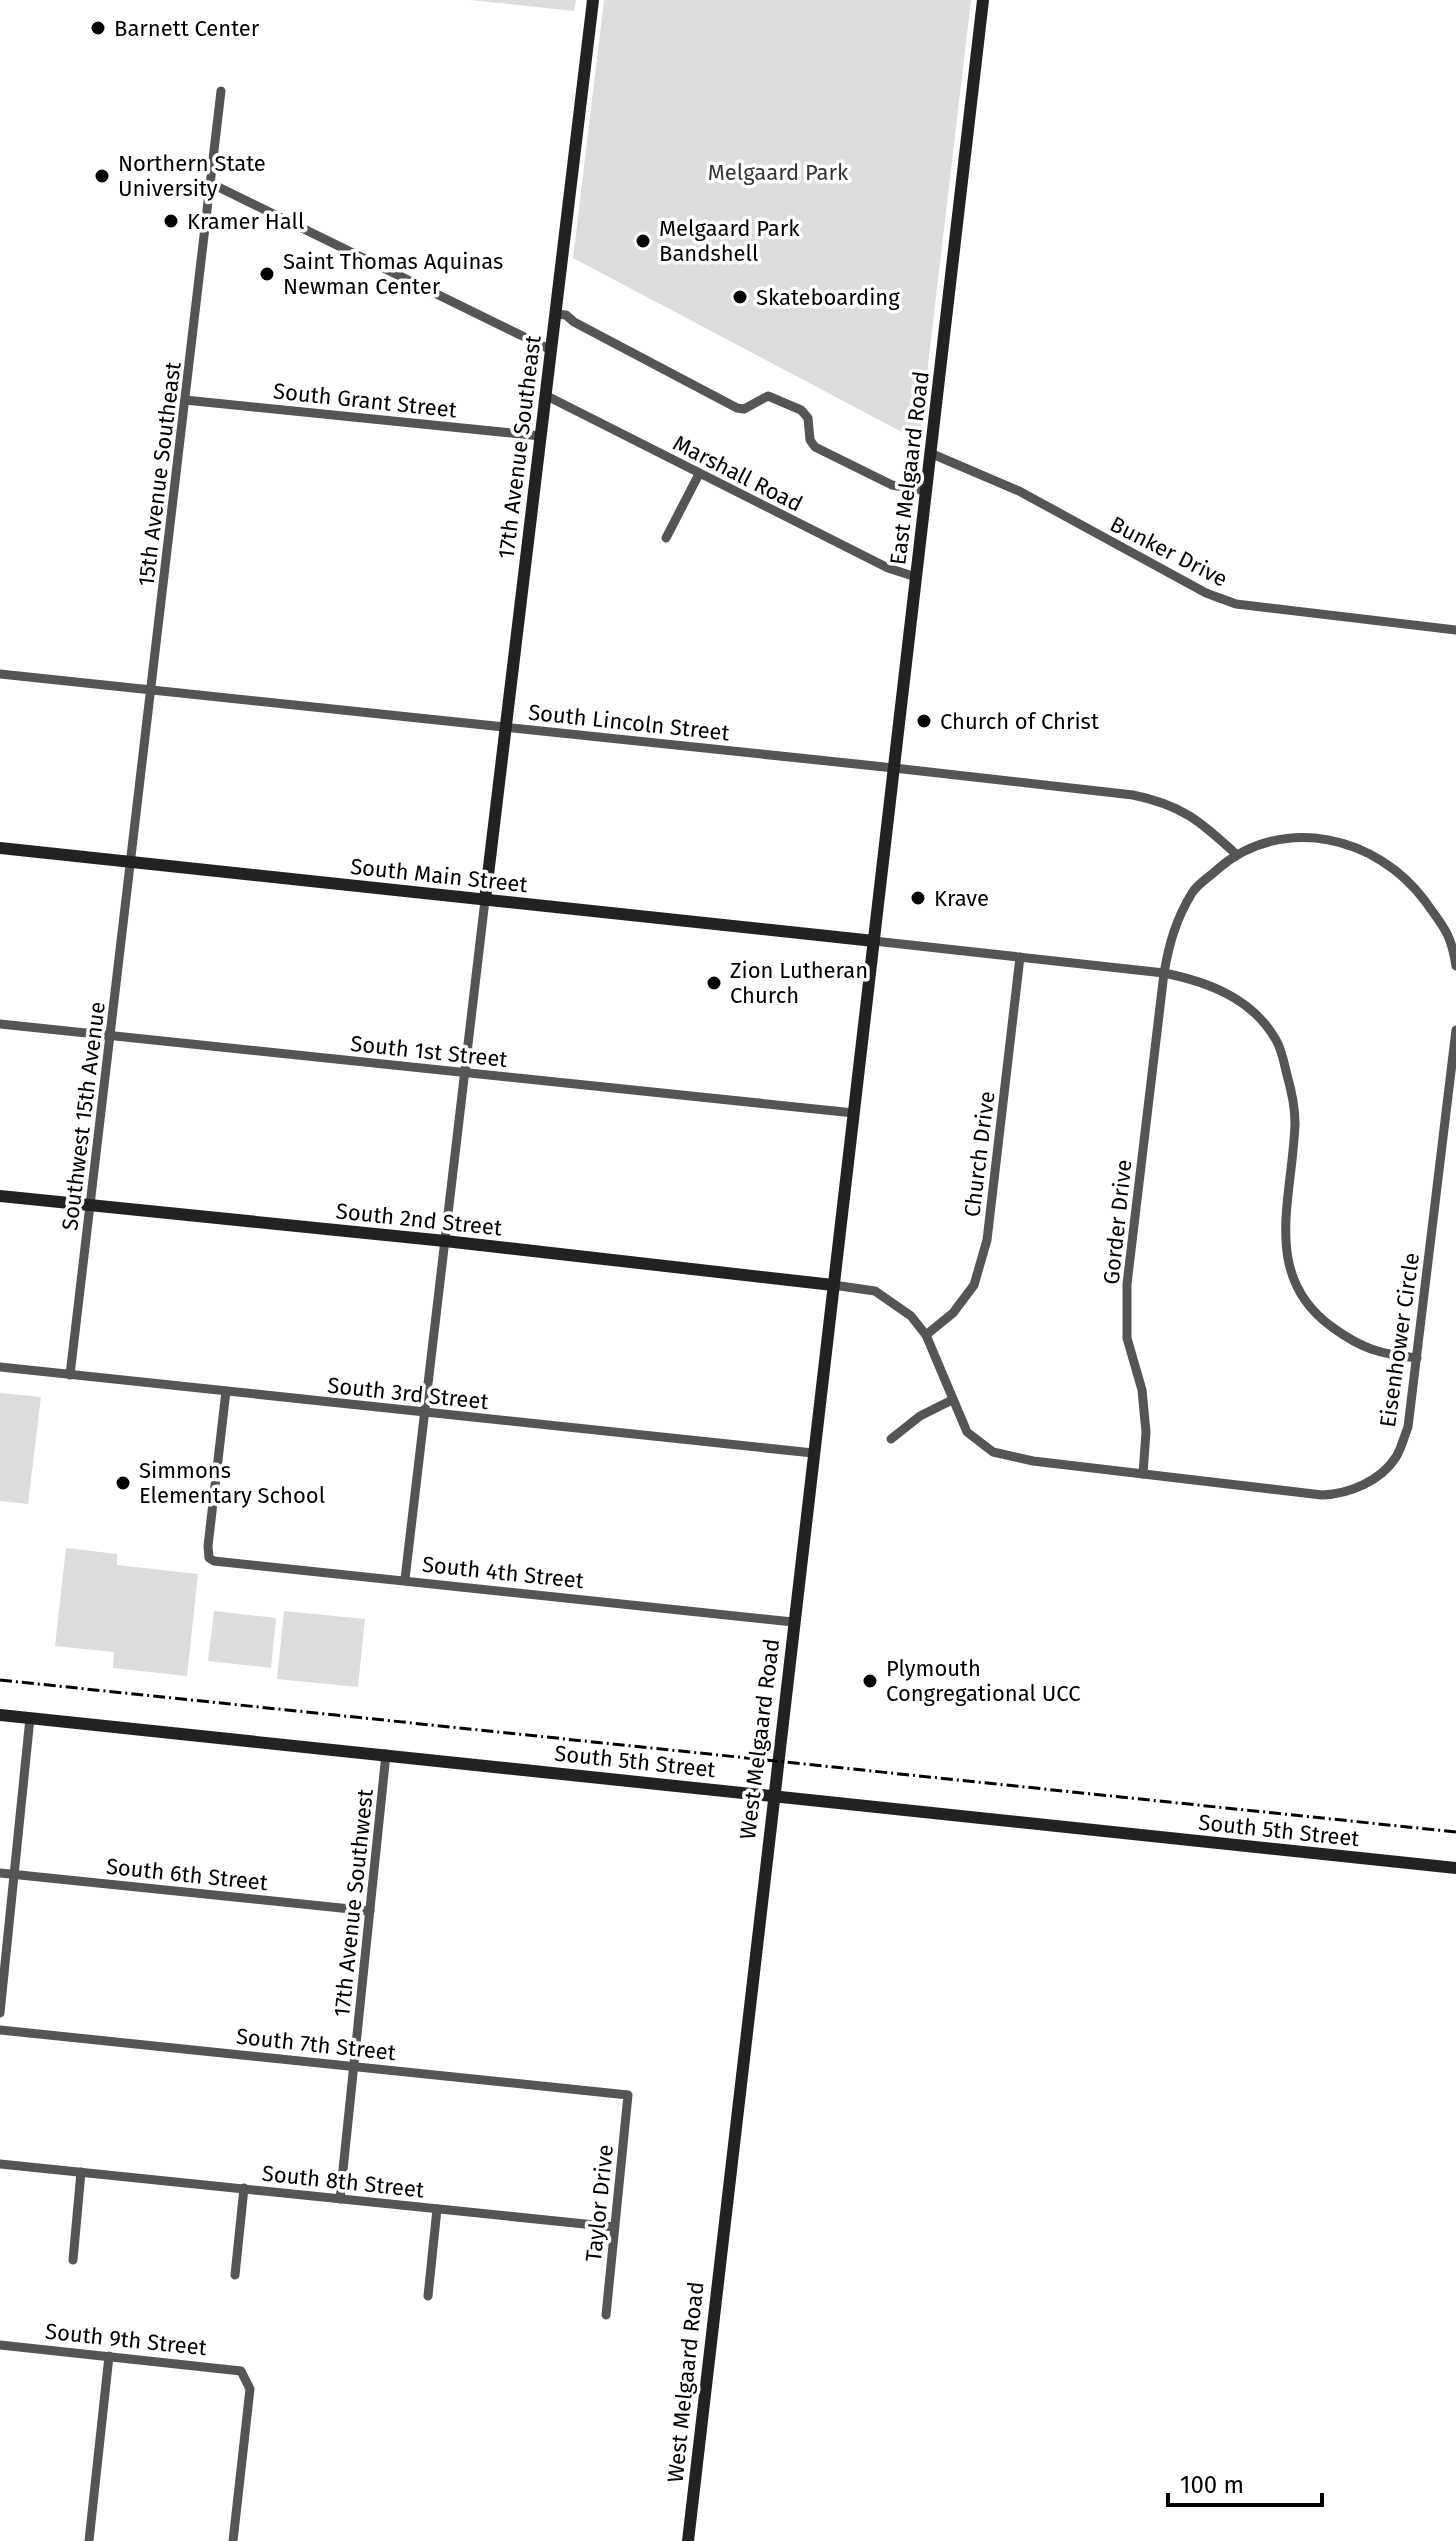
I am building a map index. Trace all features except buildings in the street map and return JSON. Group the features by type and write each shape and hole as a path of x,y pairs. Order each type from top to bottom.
{"main road":[{"name":"17th Avenue Southeast","path":"485,900 593,0"},
{"name":"East Melgaard Road","path":"874,941 983,0"},
{"name":"South Main Street","path":"0,848 874,941"},
{"name":"West Melgaard Road","path":"688,2541 772,1796 874,941"},
{"name":"South 2nd Street","path":"0,1196 445,1241 833,1285"},
{"name":"South 5th Street","path":"0,1715 1456,1868"}],"street":[{"name":"15th Avenue Southeast","path":"130,861 221,91"},
{"path":"210,183 551,350"},
{"path":"555,314 566,315 737,408 744,409 768,396 801,410 808,418 810,440 815,447 892,485 926,491"},
{"name":"Marshall Road","path":"545,395 888,568 916,577"},
{"name":"South Grant Street","path":"185,400 541,436"},
{"name":"Bunker Drive","path":"930,453 1019,491 1206,593 1236,604 1456,630"},
{"path":"666,538 699,474"},
{"name":"South Lincoln Street","path":"0,674 1133,795 1162,801 1186,812 1236,854"},
{"path":"1164,973 1171,934 1194,890 1236,854 1263,843 1298,836 1336,841 1381,861 1412,884 1452,939 1456,966"},
{"name":"Southwest 15th Avenue","path":"70,1375 130,861"},
{"path":"405,1579 485,900"},
{"path":"874,941 1164,973 1215,988 1244,1002 1263,1021 1278,1043 1289,1083 1295,1120 1284,1224 1292,1278 1304,1300 1321,1319 1361,1345 1374,1352 1417,1358"},
{"name":"Church Drive","path":"926,1335 953,1313 974,1285 987,1240 1020,957"},
{"name":"Gorder Drive","path":"1143,1474 1146,1432 1142,1390 1127,1338 1127,1284 1164,973"},
{"name":"South 1st Street","path":"0,1024 854,1113"},
{"name":"Eisenhower Circle","path":"833,1285 875,1291 911,1316 926,1335 967,1432 993,1452 1033,1461 1322,1495 1336,1495 1359,1487 1371,1482 1395,1458 1408,1427 1456,1030"},
{"name":"South 3rd Street","path":"0,1367 813,1453"},
{"name":"South 4th Street","path":"226,1391 209,1558 793,1622"},
{"path":"891,1439 920,1416 952,1400"},
{"path":"0,2013 30,1718"},
{"name":"17th Avenue Southwest","path":"340,2199 386,1754"},
{"name":"South 6th Street","path":"0,1873 370,1911"},
{"name":"South 7th Street","path":"0,2030 628,2095"},
{"name":"Taylor Drive","path":"606,2315 628,2095"},
{"name":"South 8th Street","path":"0,2164 614,2227"},
{"path":"73,2260 81,2172"},
{"name":"South 8th Street","path":"235,2275 244,2188"},
{"name":"South 8th Street","path":"428,2296 437,2209"},
{"name":"South 9th Street","path":"0,2345 236,2369 246,2376 250,2389 233,2541"},
{"path":"89,2541 109,2356"}],"green space":[{"path":"471,0 576,0 574,11"},
{"name":"Melgaard Park","path":"604,0 971,0 919,441 573,258"},
{"path":"0,1393 41,1397 28,1504 0,1501"},
{"path":"66,1548 117,1554 117,1565 198,1574 187,1676 113,1668 114,1652 55,1646"},
{"path":"214,1611 276,1618 271,1668 208,1661"},
{"path":"284,1611 365,1619 358,1687 277,1679"}],"railway":[{"path":"0,1680 1456,1832"}],"place":[{"name":"Barnett Center","path":"98,28"},
{"name":"Northern State University","path":"102,176"},
{"name":"Kramer Hall","path":"171,221"},
{"name":"Melgaard Park Bandshell","path":"643,241"},
{"name":"Saint Thomas Aquinas Newman Center","path":"267,274"},
{"name":"Skateboarding","path":"740,297"},
{"name":"Church of Christ","path":"924,721"},
{"name":"Krave","path":"918,898"},
{"name":"Zion Lutheran Church","path":"714,983"},
{"name":"Simmons Elementary School","path":"123,1483"},
{"name":"Plymouth Congregational UCC","path":"870,1681"}]}
